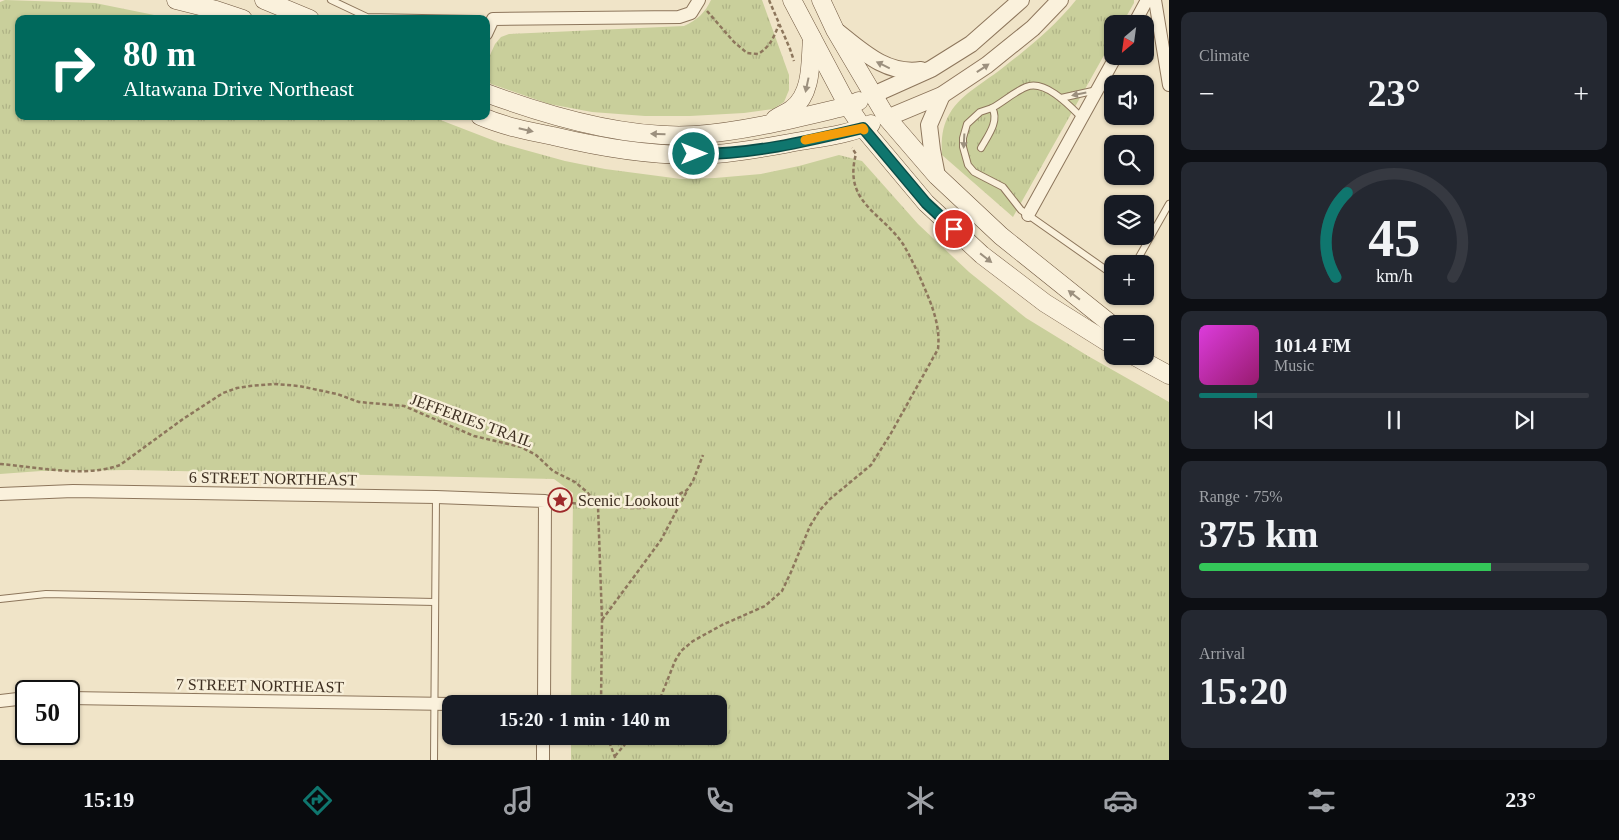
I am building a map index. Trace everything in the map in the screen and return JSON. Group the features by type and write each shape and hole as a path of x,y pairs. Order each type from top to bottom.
{"main road":[{"path":"176,0 231,15"},
{"path":"264,0 300,15"},
{"path":"792,0 848,106 863,128 926,203 982,255 1044,303 1104,339"},
{"path":"821,0 835,30 887,118 937,176 1001,236 1104,320"},
{"path":"759,127 793,108 806,93 812,37"},
{"path":"490,94 580,122 640,133 693,135 759,127 848,106 873,95"},
{"path":"490,120 502,125 586,144 654,153 714,154 768,147 842,133 863,128 887,118"},
{"path":"1154,354 1169,365"},
{"path":"1151,365 1169,375"}],"street":[{"path":"873,95 931,69 971,44 1020,0"},
{"path":"887,118 942,95 987,65 1026,34 1060,0"},
{"path":"1139,15 1147,0"},
{"path":"1155,0 1169,85"},
{"path":"490,19 678,17 690,12 699,1"},
{"path":"835,30 873,60 892,69 910,72 931,69"},
{"path":"1028,215 1111,65"},
{"path":"937,176 929,125 942,95"},
{"name":"6 STREET NORTHEAST","path":"0,494 73,491 436,497 545,501"},
{"path":"544,695 545,501"},
{"name":"7 STREET NORTHEAST","path":"80,698 442,704"},
{"path":"0,701 15,699"},
{"path":"543,745 543,760"}],"lane":[{"path":"331,0 363,15"},
{"path":"1082,118 1061,98 1036,86 1027,87 992,108 980,112 967,124 963,138 964,155 968,165 974,172 1003,187 1021,210 1104,268"},
{"path":"1061,98 1097,90"},
{"path":"981,148 995,121 995,113 992,108"},
{"path":"1140,255 1169,204"},
{"path":"434,760 436,497"},
{"path":"0,600 46,594 435,602"}],"path":[{"path":"769,0 780,23 795,65"},
{"path":"699,1 734,42 747,53 758,54 767,49 780,23"},
{"path":"662,695 681,651 693,641 722,625 765,606 782,591 810,526 820,510 871,464 890,435 938,349 939,336 933,307 902,244 863,202 856,190 853,166 856,154 842,133"},
{"name":"JEFFERIES TRAIL","path":"0,464 70,471 109,469 120,465 183,419 223,393 237,388 274,384 300,386 337,394 359,402 404,406 474,436 521,447 536,455 553,471 575,482 587,492 598,506"},
{"path":"602,620 660,540 693,481 703,455"},
{"path":"545,501 643,508 663,503 687,490"},
{"path":"598,506 602,620 601,695"},
{"path":"610,745 615,758"},
{"path":"615,758 625,745"}],"green space":[{"path":"5,0 95,3 154,15 15,15 15,120 440,120 500,143 565,161 605,169 681,179 761,174 839,155 862,161 918,224 969,272 1026,318 1169,402 1169,760 571,760 571,745 727,745 727,695 571,695 573,493 554,479 131,470 41,471 0,474 0,2"},
{"path":"711,0 762,0 789,75 789,90 784,102 773,109 744,113 645,116 592,112 549,104 490,83 490,55 501,37 509,34 684,26 700,16"},
{"path":"1076,0 1134,0 1127,15 1104,15 1104,55 1013,217 942,155 944,128 947,118 961,99 1034,43"}],"slow traffic":[{"path":"805,140 863,128 864,130"}],"place":[{"name":"Scenic Lookout","path":"560,500"}],"route":[{"path":"694,154 714,154 768,147 816,139 863,128 926,203 954,229"}]}
